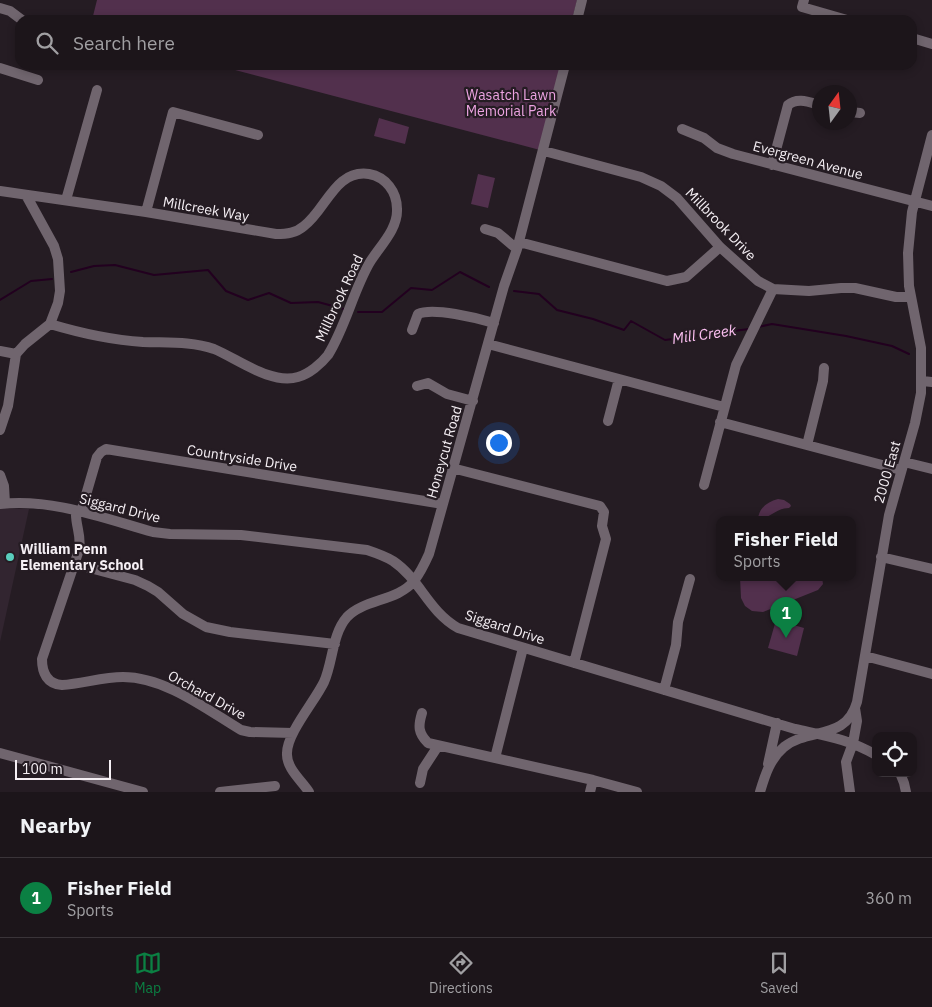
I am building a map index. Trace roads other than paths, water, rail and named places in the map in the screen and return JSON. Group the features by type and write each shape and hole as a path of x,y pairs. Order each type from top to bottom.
{"street":[{"path":"578,15 582,0"},
{"path":"802,4 832,15"},
{"path":"0,8 10,10 16,15"},
{"path":"917,40 932,44"},
{"path":"0,68 38,80"},
{"name":"Honeycut Road","path":"414,582 429,554 504,286 518,245 564,70"},
{"path":"66,200 97,90"},
{"path":"772,165 788,105 792,101 798,100 812,103"},
{"path":"146,212 172,112 258,135"},
{"name":"Evergreen Avenue","path":"682,129 709,141 723,150 772,165 932,206"},
{"name":"2000 East","path":"768,768 776,755 788,744 838,728 849,718 855,708 889,515 927,382 911,297 908,253 910,222 932,135"},
{"name":"Millbrook Drive","path":"544,151 641,178 661,186 676,198 720,247 758,281 773,289 809,291 855,288 896,297 911,297"},
{"name":"Millcreek Way","path":"0,191 146,212 270,234 287,234 298,230 308,223 333,191 350,176 367,174 383,180"},
{"name":"Millbrook Road","path":"50,324 119,340 181,342 197,345 213,349 268,375 281,379 300,377 317,366 327,356 337,338 369,264 391,231 396,217 396,199 392,189 383,180"},
{"path":"0,430 8,406 16,354 25,344 50,324 58,303 60,291 58,259 54,246 26,194"},
{"path":"485,229 498,233 518,245 667,281 686,277 720,247"},
{"path":"704,486 736,365 773,289"},
{"path":"412,330 418,314 424,312 460,315 494,323"},
{"path":"488,344 724,407"},
{"path":"0,351 16,354"},
{"path":"807,445 823,381 824,368"},
{"path":"608,422 619,379"},
{"path":"417,386 428,383 448,394 473,401"},
{"path":"720,422 807,445 902,466 932,469"},
{"name":"Countryside Drive","path":"79,512 97,457 100,452 106,450 442,504"},
{"path":"452,468 600,506 604,512 602,526 606,539 574,663"},
{"path":"0,475 4,486 3,503"},
{"name":"Siggard Drive","path":"3,503 26,502 49,505 152,532 241,535 368,550 383,555 392,561 414,582 436,611 453,625 465,630 777,723 853,743 872,753"},
{"name":"Orchard Drive","path":"79,512 76,521 81,543 42,659 44,674 49,680 56,685 62,686 121,676 145,679 164,685 241,730 293,733"},
{"path":"881,557 932,569"},
{"path":"75,564 135,580 148,586 158,592 183,614 206,627 230,632 335,644"},
{"path":"664,690 676,645 678,622 690,579"},
{"path":"309,792 287,760 288,745 293,733 323,684 344,622 351,614 401,591 414,582"},
{"path":"495,758 523,648"},
{"path":"865,656 932,674"},
{"path":"850,792 846,767 857,721 855,708"},
{"path":"422,713 419,723 422,737 428,743 593,780 637,792"},
{"name":"2000 East","path":"760,792 768,768 777,723"},
{"path":"420,783 423,769 438,746"},
{"path":"0,753 143,792"},
{"path":"902,777 906,792"},
{"path":"590,792 593,780"},
{"path":"220,792 275,786"}],"waterway":[{"name":"Mill Creek","path":"71,272 94,266 115,265 154,275 208,270 226,291 248,300 269,293 291,303 318,302 344,309"},
{"name":"Mill Creek","path":"358,312 382,312 411,288 432,290 460,272 489,287"},
{"name":"Mill Creek","path":"0,300 31,281 52,279"},
{"name":"Mill Creek","path":"514,291 539,294 557,310 593,319 624,330 631,321 665,340 749,329"},
{"name":"Mill Creek","path":"758,327 772,324 846,336 892,346 909,354"}],"place":[{"name":"William Penn Elementary School","path":"10,557"},
{"name":"Fisher Field","path":"786,638"}],"park label":[{"name":"Wasatch Lawn Memorial Park","path":"511,104"}]}
